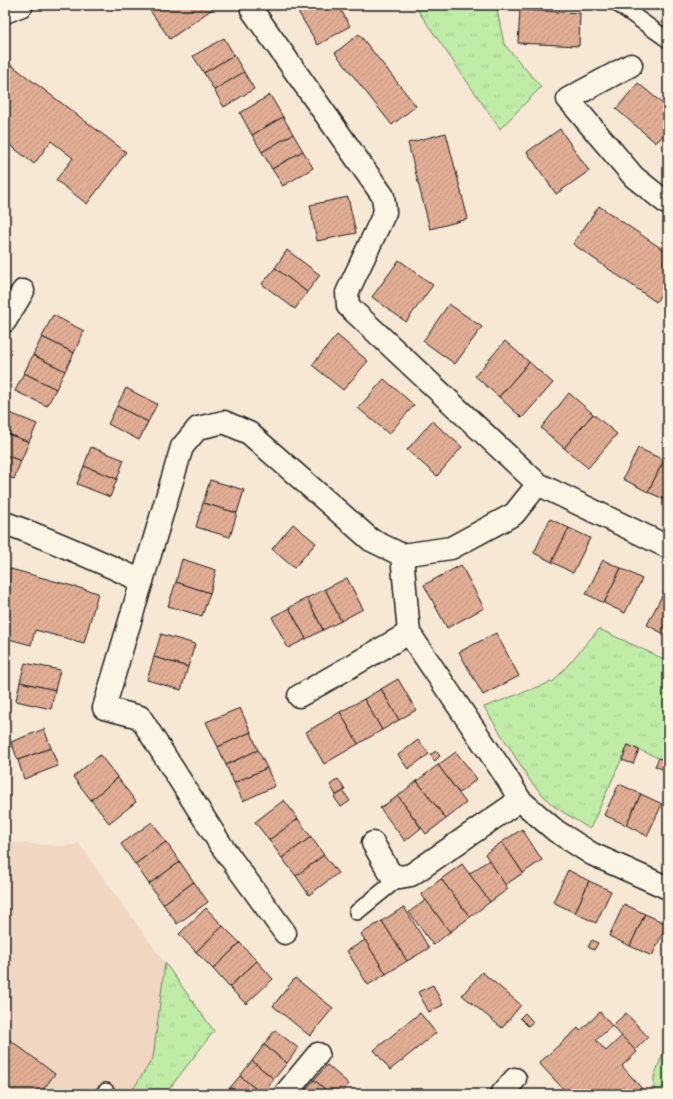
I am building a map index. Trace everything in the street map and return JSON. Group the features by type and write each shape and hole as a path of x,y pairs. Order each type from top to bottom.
{"street":[{"path":"5,12 22,5"},
{"path":"252,10 383,196 385,212 347,293 348,306 538,484 668,547"},
{"path":"631,65 568,100 634,177 668,204"},
{"path":"5,321 23,291"},
{"path":"285,933 221,845 140,717 104,708 182,447 198,428 224,422 249,434 371,540 402,555 451,548 514,514 538,484"},
{"path":"5,523 60,544 142,581"},
{"path":"402,555 409,633 507,778 520,800 556,831 592,854 668,888"},
{"path":"300,696 409,633"},
{"path":"373,843 390,874 400,877 411,875 520,800"},
{"path":"285,1094 318,1054"}],"lane":[{"path":"619,5 668,40"},
{"path":"357,912 400,877"}],"shaded area":[{"path":"5,842 60,846 74,845 78,843 214,1031 165,1094 5,1094"}],"green space":[{"path":"414,5 496,5 504,44 541,87 500,129"},
{"path":"599,629 668,661 668,762 628,745 590,829 552,805 531,782 484,707 554,681"},
{"path":"165,963 214,1031 165,1094 130,1094 153,1058"},
{"path":"668,1040 668,1094 654,1094 654,1077"}],"building":[{"path":"146,5 218,5 170,39"},
{"path":"294,5 338,5 350,26 318,45"},
{"path":"520,10 580,13 579,46 518,43"},
{"path":"359,34 416,106 392,125 335,53"},
{"path":"224,38 234,55 204,73 193,56"},
{"path":"234,55 244,72 214,90 204,73"},
{"path":"6,61 126,152 87,204 56,180 73,158 51,141 34,164 5,141"},
{"path":"244,72 254,89 224,107 214,90"},
{"path":"638,83 668,108 668,130 656,143 616,109"},
{"path":"270,95 283,117 252,135 240,113"},
{"path":"283,117 293,134 262,152 252,135"},
{"path":"560,129 589,171 556,194 527,152"},
{"path":"446,133 468,219 430,229 408,143"},
{"path":"293,134 303,151 272,169 262,152"},
{"path":"303,151 313,168 283,186 272,169"},
{"path":"348,197 356,233 317,241 310,205"},
{"path":"599,206 668,253 668,284 656,302 573,244"},
{"path":"287,250 320,275 307,292 275,268"},
{"path":"399,260 433,285 406,322 372,297"},
{"path":"275,268 307,292 295,309 262,284"},
{"path":"449,304 482,327 455,364 423,341"},
{"path":"53,315 84,331 74,353 42,337"},
{"path":"337,335 368,361 343,390 312,365"},
{"path":"42,337 74,353 65,371 33,355"},
{"path":"505,341 529,362 499,397 475,376"},
{"path":"33,355 65,371 56,389 24,373"},
{"path":"529,362 553,383 522,418 499,397"},
{"path":"24,373 56,389 47,406 15,391"},
{"path":"384,379 414,405 389,434 358,408"},
{"path":"126,388 157,404 148,422 117,406"},
{"path":"569,393 593,414 564,448 541,428"},
{"path":"117,406 148,422 139,440 108,424"},
{"path":"5,411 37,424 29,442 5,433"},
{"path":"593,414 617,434 588,468 564,448"},
{"path":"432,421 462,447 437,476 407,450"},
{"path":"5,433 29,442 21,461 5,455"},
{"path":"91,447 124,460 117,479 84,466"},
{"path":"638,448 664,460 648,492 623,479"},
{"path":"5,455 21,461 14,479 5,476"},
{"path":"664,460 668,462 668,501 648,492"},
{"path":"84,466 117,479 110,497 77,484"},
{"path":"210,480 244,490 237,513 203,503"},
{"path":"203,503 237,513 230,537 196,527"},
{"path":"550,519 569,528 552,562 534,553"},
{"path":"293,524 316,543 294,568 272,549"},
{"path":"569,528 590,538 573,573 552,562"},
{"path":"182,559 216,570 210,593 176,582"},
{"path":"603,560 621,568 604,603 586,594"},
{"path":"461,565 484,608 447,628 424,585"},
{"path":"7,568 98,593 84,643 35,630 31,645 5,638 5,576"},
{"path":"621,568 642,579 625,613 604,603"},
{"path":"347,578 363,609 341,621 325,589"},
{"path":"176,582 210,593 202,616 168,606"},
{"path":"325,589 341,621 323,630 307,598"},
{"path":"665,590 668,591 668,636 647,625"},
{"path":"307,598 323,630 306,639 289,608"},
{"path":"289,608 306,639 288,648 272,617"},
{"path":"496,633 519,676 483,695 459,652"},
{"path":"161,634 195,644 188,667 154,657"},
{"path":"154,657 188,667 181,690 147,680"},
{"path":"25,663 60,670 55,690 20,682"},
{"path":"398,679 416,710 399,720 381,689"},
{"path":"20,682 55,690 51,709 16,701"},
{"path":"381,689 399,720 382,730 364,699"},
{"path":"364,699 382,730 358,744 340,712"},
{"path":"240,708 251,732 218,747 206,722"},
{"path":"340,712 358,744 324,764 306,732"},
{"path":"44,729 51,748 18,760 11,742"},
{"path":"251,732 258,750 226,765 218,747"},
{"path":"418,740 429,754 408,769 398,755"},
{"path":"628,745 639,750 633,764 622,760"},
{"path":"51,748 58,766 24,779 18,760"},
{"path":"258,750 267,768 234,783 226,765"},
{"path":"436,751 440,756 435,761 430,755"},
{"path":"456,752 477,779 459,793 438,765"},
{"path":"100,755 118,778 91,800 73,777"},
{"path":"659,758 667,762 664,770 655,766"},
{"path":"438,765 466,803 446,819 417,781"},
{"path":"267,768 275,786 243,801 234,783"},
{"path":"118,778 136,802 109,823 91,800"},
{"path":"338,779 345,790 336,795 330,785"},
{"path":"417,781 446,819 426,834 398,796"},
{"path":"619,784 641,794 626,825 604,815"},
{"path":"343,791 350,801 341,807 334,797"},
{"path":"641,794 662,804 647,836 626,825"},
{"path":"398,796 421,828 405,841 380,808"},
{"path":"284,800 298,819 269,840 255,822"},
{"path":"298,819 311,837 282,858 269,840"},
{"path":"152,822 166,842 135,864 121,844"},
{"path":"522,829 542,860 523,873 502,842"},
{"path":"311,837 324,855 296,876 282,858"},
{"path":"166,842 180,862 149,884 135,864"},
{"path":"502,842 523,873 505,885 485,854"},
{"path":"324,855 338,873 309,895 296,876"},
{"path":"489,860 508,889 490,902 469,874"},
{"path":"180,862 194,882 163,904 149,884"},
{"path":"462,864 490,902 470,917 441,879"},
{"path":"568,870 589,881 575,913 553,902"},
{"path":"441,879 470,917 450,932 421,894"},
{"path":"589,881 611,891 596,923 575,913"},
{"path":"194,882 208,902 177,924 163,904"},
{"path":"426,900 450,932 433,945 409,912"},
{"path":"624,904 645,914 630,946 609,936"},
{"path":"404,907 429,948 407,961 382,921"},
{"path":"206,908 223,926 196,952 179,934"},
{"path":"645,914 667,924 652,956 630,946"},
{"path":"382,921 407,961 386,974 361,934"},
{"path":"223,926 240,943 213,969 196,952"},
{"path":"365,940 386,974 368,985 347,951"},
{"path":"592,940 598,943 594,950 588,947"},
{"path":"240,943 257,961 229,987 213,969"},
{"path":"257,961 273,979 246,1004 229,987"},
{"path":"482,972 521,1005 502,1028 462,995"},
{"path":"295,978 333,1008 310,1036 273,1006"},
{"path":"433,985 443,1005 429,1012 418,992"},
{"path":"600,1012 612,1026 596,1040 606,1051 622,1036 637,1052 622,1066 644,1091 640,1094 568,1094 539,1063 578,1028 580,1031"},
{"path":"420,1013 436,1033 390,1070 374,1050"},
{"path":"525,1013 533,1022 528,1026 520,1018"},
{"path":"626,1013 648,1037 635,1050 612,1026"},
{"path":"275,1030 298,1048 287,1063 264,1045"},
{"path":"5,1036 55,1074 41,1092 45,1094 5,1094"},
{"path":"264,1045 287,1063 274,1079 252,1061"},
{"path":"252,1061 274,1079 262,1094 240,1076"},
{"path":"327,1065 349,1084 340,1094 331,1094 314,1080"},
{"path":"240,1076 262,1094 231,1094 227,1091"},
{"path":"314,1080 331,1094 302,1094"}]}
